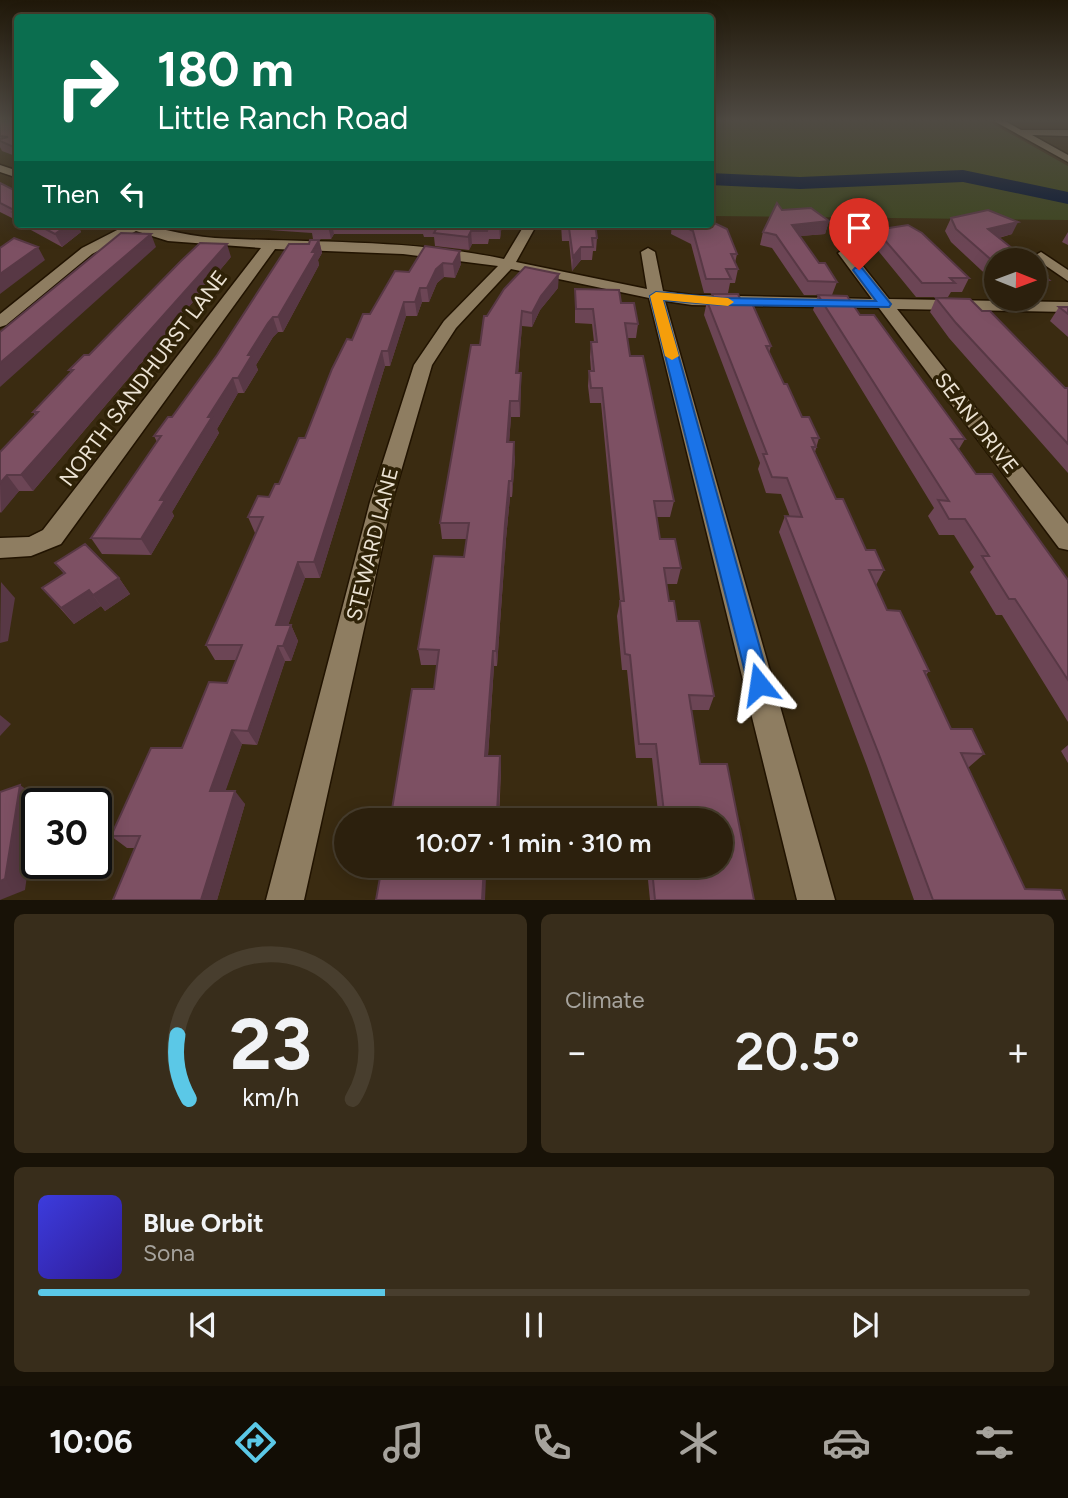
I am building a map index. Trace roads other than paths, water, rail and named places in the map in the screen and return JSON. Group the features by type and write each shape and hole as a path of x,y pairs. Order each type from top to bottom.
{"street":[{"path":"0,322 87,251 127,228"},
{"path":"137,228 168,237 270,246 403,250 508,264 656,296 722,302 1068,307"},
{"name":"STEWARD LANE","path":"285,900 382,502 423,365 430,348 447,326 508,264 529,228"},
{"name":"NORTH SANDHURST LANE","path":"0,548 31,545 52,537 270,246"},
{"path":"648,252 656,296 816,900"},
{"name":"SEAN DRIVE","path":"845,253 1068,541"},
{"path":"1047,261 1068,277"}],"waterway":[{"path":"714,179 800,183 963,176 1068,198"}]}
